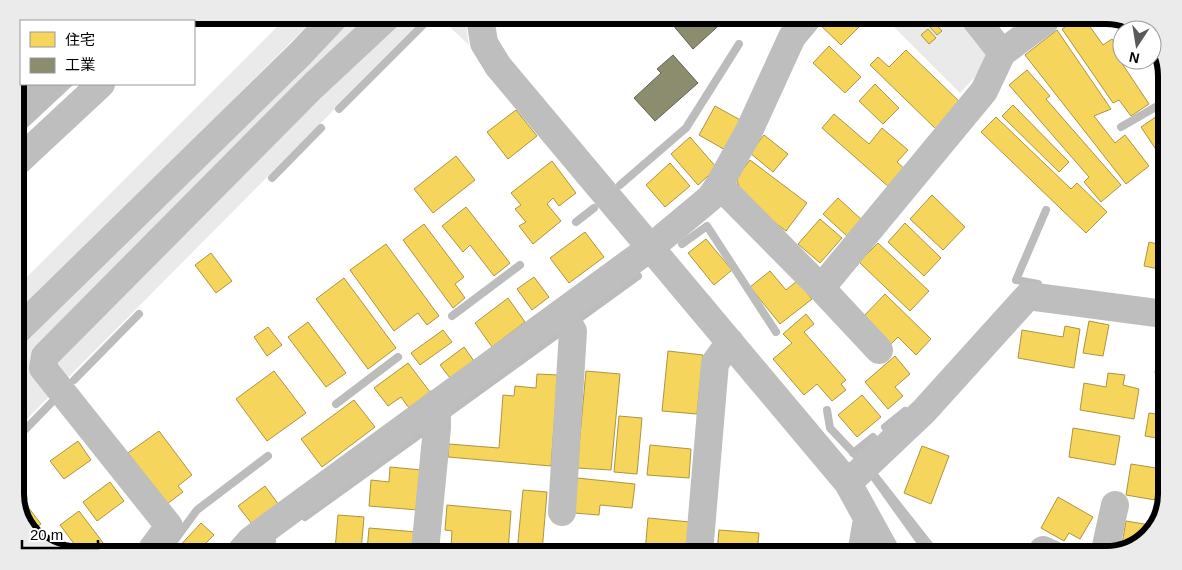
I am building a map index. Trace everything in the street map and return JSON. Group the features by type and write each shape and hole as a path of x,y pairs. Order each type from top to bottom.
{"street":[{"path":"24,324 300,54 328,24"},
{"path":"154,546 168,526 43,368 45,356 313,86 379,24"},
{"path":"481,24 484,43 498,66 650,248 730,342 861,471 867,518 862,546"},
{"path":"246,546 271,525 437,416 567,322 650,248 710,198 749,131 792,36 803,24"},
{"path":"979,24 1002,53"},
{"path":"821,288 984,91 1002,53 1041,24"},
{"path":"24,156 99,85"},
{"path":"719,185 821,288 879,350"},
{"path":"861,471 924,411 1028,296 1158,313"},
{"path":"562,512 567,322"},
{"path":"700,546 715,363 730,342"},
{"path":"425,546 437,416"},
{"path":"1106,546 1115,505"},
{"path":"867,518 883,546"}],"shaded area":[{"path":"280,24 309,24 24,309 24,280"},
{"path":"348,24 419,24 24,422 24,344"},
{"path":"446,24 466,24 469,45"},
{"path":"891,24 975,24 997,53 960,93"},
{"path":"24,85 73,85 24,131"},
{"path":"876,471 935,546 918,546 869,477"}],"building: 住宅":[{"path":"819,24 858,24 860,26 841,45"},
{"path":"936,24 942,31 937,35 929,26"},
{"path":"1070,24 1088,24 1103,45 1112,39 1112,70 1126,70 1149,104 1131,116 1119,100 1113,103 1062,29"},
{"path":"928,29 936,38 929,44 921,35"},
{"path":"1057,30 1111,109 1094,116 1115,143 1125,135 1149,166 1126,184 1025,55"},
{"path":"829,46 861,77 845,93 813,63"},
{"path":"906,50 963,105 938,131 870,65 878,57 889,67"},
{"path":"1027,70 1050,96 1046,99 1121,185 1101,202 1084,182 1089,177 1009,85"},
{"path":"875,84 899,108 883,124 859,101"},
{"path":"1013,105 1069,162 1059,172 1002,116"},
{"path":"715,106 744,122 727,151 699,135"},
{"path":"516,110 537,136 508,159 487,132"},
{"path":"834,114 869,144 882,128 908,150 897,162 906,170 890,188 822,128"},
{"path":"1158,115 1158,152 1141,127"},
{"path":"996,117 1071,189 1077,183 1107,212 1086,233 981,132"},
{"path":"764,135 788,154 773,172 750,153"},
{"path":"690,137 717,168 698,185 671,154"},
{"path":"456,156 475,180 433,213 414,189"},
{"path":"750,160 807,203 786,231 744,200 736,178"},
{"path":"552,161 576,193 559,206 553,198 547,204 561,221 533,244 519,226 526,222 515,209 521,205 511,193"},
{"path":"670,163 690,186 665,207 646,185"},
{"path":"932,195 965,227 943,250 910,219"},
{"path":"838,198 863,221 848,237 823,214"},
{"path":"466,207 510,263 494,276 470,245 463,252 442,226"},
{"path":"820,219 842,238 820,263 798,244"},
{"path":"905,223 941,258 924,276 888,242"},
{"path":"424,224 464,277 455,284 465,298 453,308 403,240"},
{"path":"585,232 604,257 569,283 550,258"},
{"path":"706,239 732,270 714,285 688,253"},
{"path":"1149,242 1158,244 1158,269 1144,266"},
{"path":"878,243 929,291 910,311 859,262"},
{"path":"386,244 439,316 427,325 418,313 394,331 350,270"},
{"path":"211,253 232,281 216,293 195,265"},
{"path":"770,271 786,290 797,281 812,299 780,324 750,287"},
{"path":"534,277 549,297 532,310 517,289"},
{"path":"344,278 396,348 368,369 316,299"},
{"path":"885,294 931,339 916,355 898,337 891,344 863,317"},
{"path":"508,298 525,322 492,347 475,323"},
{"path":"806,314 814,324 804,332 846,380 841,384 846,390 832,401 817,384 804,395 773,359 792,343 783,334"},
{"path":"1089,321 1109,325 1103,356 1083,353"},
{"path":"308,322 346,373 326,387 288,337"},
{"path":"1065,326 1080,329 1074,368 1018,358 1022,330 1063,337"},
{"path":"268,327 282,345 267,356 254,337"},
{"path":"443,330 452,342 420,365 411,353"},
{"path":"464,347 474,361 450,378 440,365"},
{"path":"668,351 703,355 697,414 662,411"},
{"path":"895,356 910,374 895,387 903,396 888,409 865,382"},
{"path":"1158,357 1158,373 1155,373"},
{"path":"408,363 430,392 409,408 401,397 388,406 374,388"},
{"path":"274,371 306,413 267,441 236,399"},
{"path":"586,371 620,374 611,470 577,468"},
{"path":"1108,373 1125,375 1123,385 1139,389 1134,419 1080,410 1084,383 1106,387"},
{"path":"537,374 558,375 551,466 448,457 449,444 499,448 503,395 514,396 515,386 536,388"},
{"path":"862,395 881,417 857,437 838,415"},
{"path":"354,400 375,427 322,467 301,439"},
{"path":"1149,413 1158,414 1158,438 1145,436"},
{"path":"619,416 642,418 637,474 614,472"},
{"path":"1073,428 1120,436 1115,465 1069,457"},
{"path":"159,431 192,475 178,486 183,492 167,504 128,453"},
{"path":"78,441 91,460 64,479 50,461"},
{"path":"650,445 691,449 689,478 647,475"},
{"path":"922,446 949,456 931,504 904,493"},
{"path":"1131,464 1158,468 1158,500 1126,495"},
{"path":"390,467 422,470 418,510 369,506 371,480 389,482"},
{"path":"577,478 635,484 632,508 600,505 599,515 574,513"},
{"path":"110,482 124,501 97,521 83,502"},
{"path":"265,486 279,505 252,524 238,506"},
{"path":"523,490 547,492 542,546 518,546"},
{"path":"1058,497 1093,517 1080,539 1069,533 1064,541 1041,528"},
{"path":"25,503 41,524 36,527 33,523"},
{"path":"447,505 511,511 508,546 451,546 452,531 445,530"},
{"path":"79,511 105,546 76,546 60,525"},
{"path":"338,515 364,517 361,546 335,546"},
{"path":"648,518 690,522 688,546 646,546"},
{"path":"1126,521 1148,525 1138,535 1122,543"},
{"path":"201,523 214,535 203,546 180,546"},
{"path":"369,528 417,532 416,546 367,546"},
{"path":"719,530 759,533 758,546 718,546"}],"building: 工業":[{"path":"672,24 720,24 693,49"},
{"path":"673,55 698,83 655,121 634,98 661,73 657,69"}],"waterway":[{"path":"339,109 424,24"},
{"path":"620,185 686,128 739,44"},
{"path":"1121,127 1158,106"},
{"path":"272,178 321,128"},
{"path":"576,222 594,208"},
{"path":"1038,284 1016,280 1046,210"},
{"path":"682,244 707,226 776,332"},
{"path":"452,316 520,265"},
{"path":"443,417 638,276"},
{"path":"74,380 139,314"},
{"path":"336,404 398,357"},
{"path":"24,431 54,400"},
{"path":"827,410 830,428 863,463"},
{"path":"885,427 905,411"},
{"path":"305,517 430,427"},
{"path":"853,453 873,437"},
{"path":"175,540 197,510 268,456"},
{"path":"266,546 272,541"}]}
